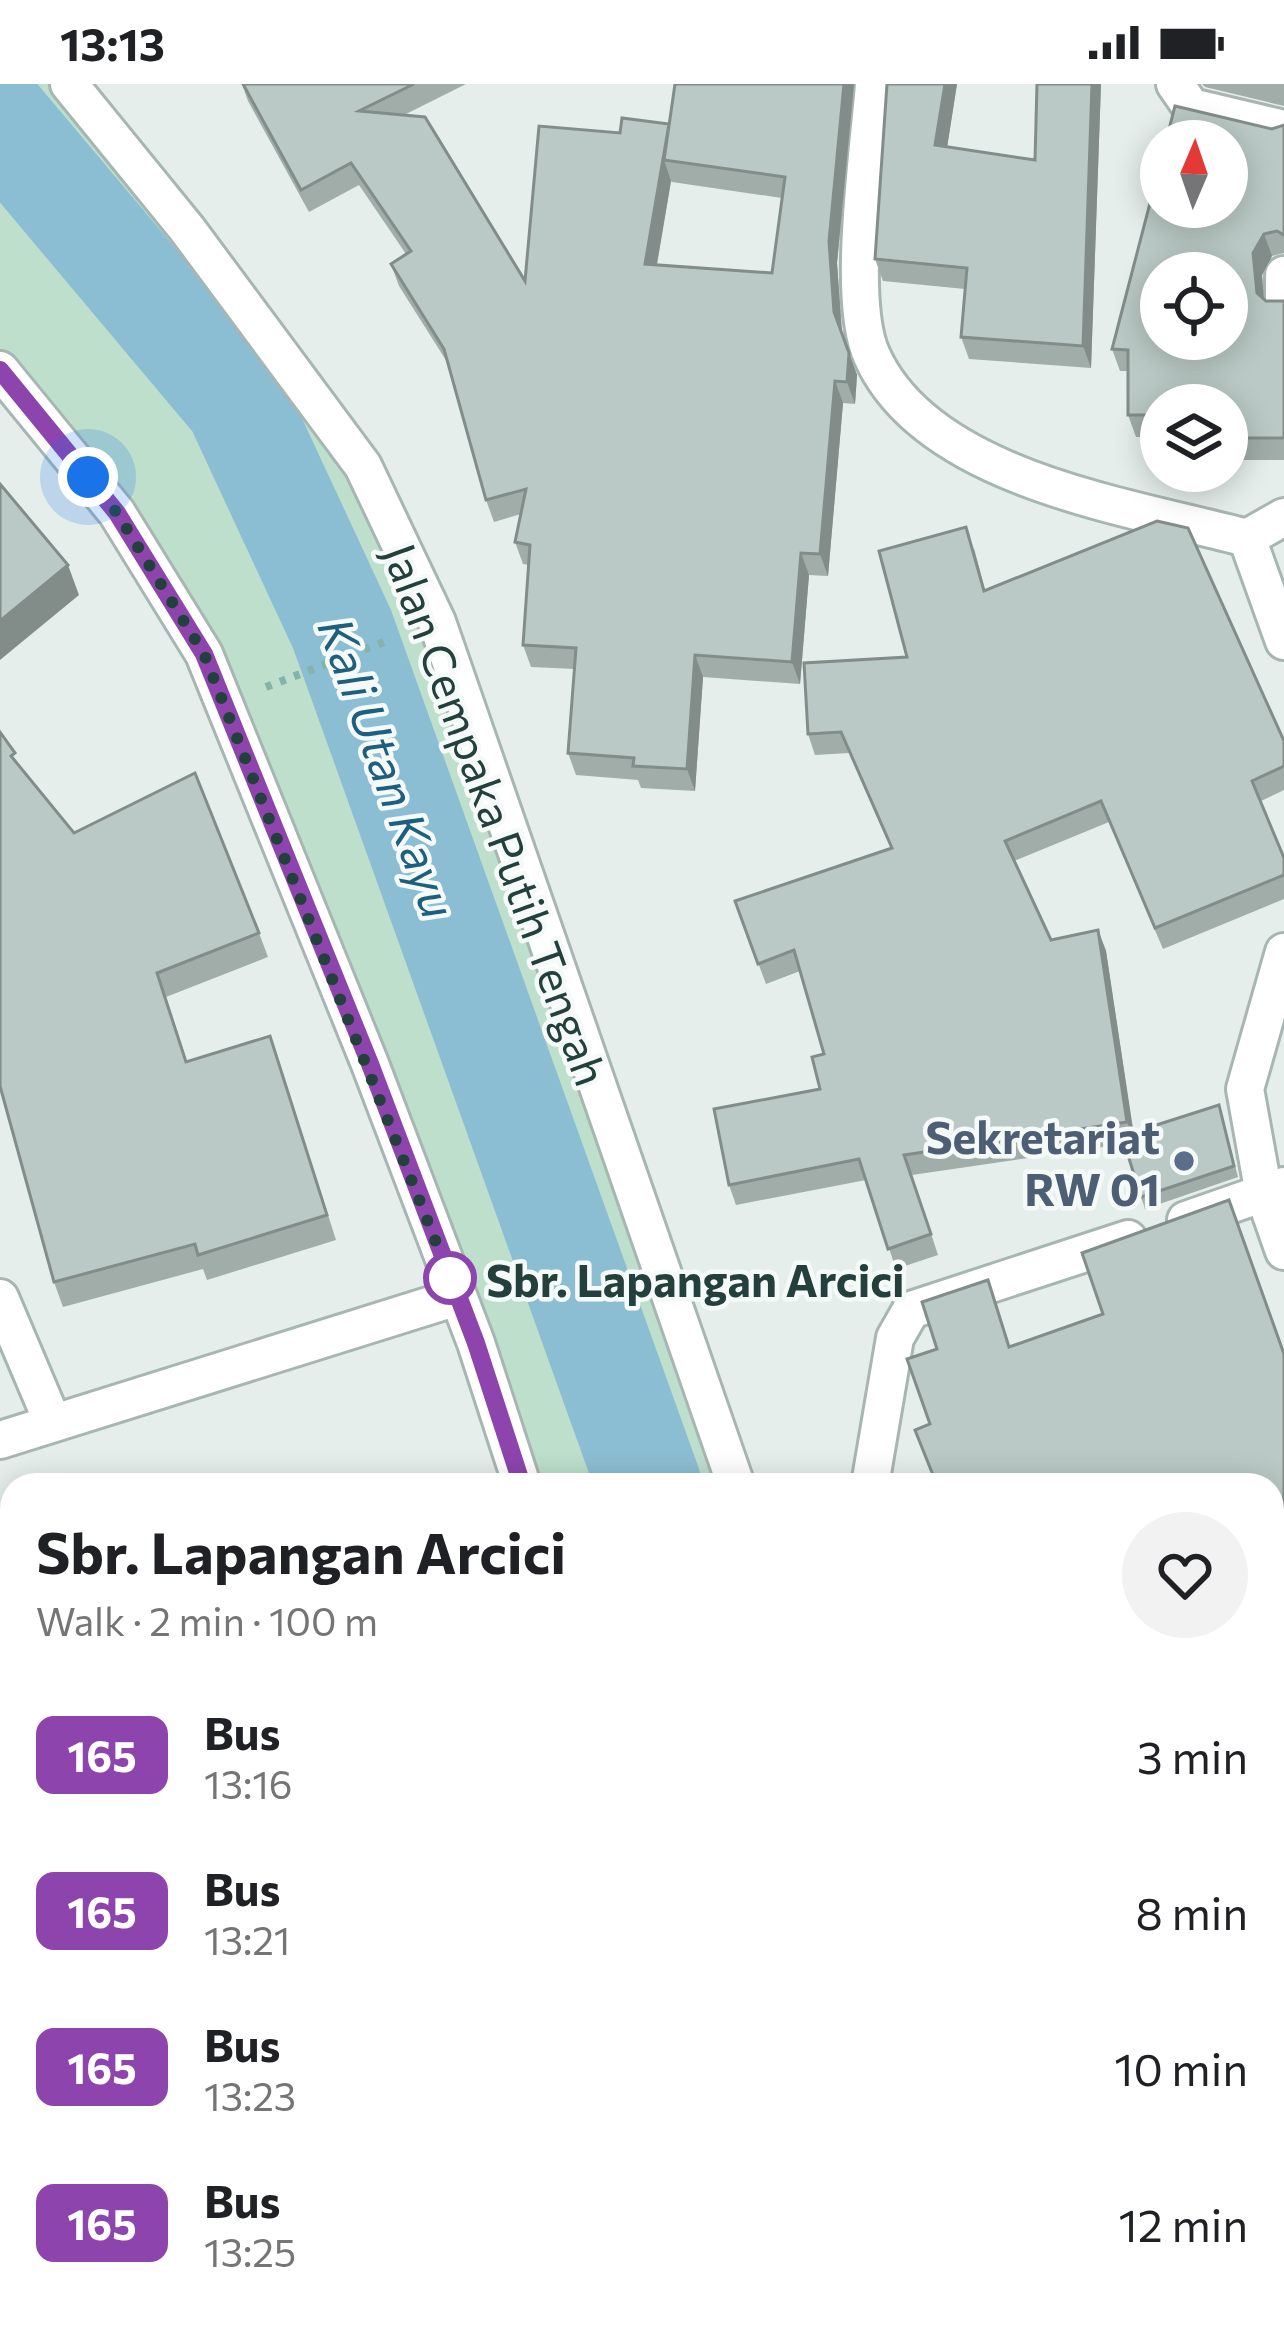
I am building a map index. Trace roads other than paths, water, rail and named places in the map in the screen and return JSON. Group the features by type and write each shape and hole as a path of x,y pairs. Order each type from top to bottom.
{"street":[{"name":"Jalan Cempaka Putih Tengah","path":"69,84 214,265 363,466 382,505 436,622 732,1473"},
{"path":"874,84 859,262 870,355 907,406 944,435 1019,477 1246,538 1284,517"},
{"path":"1175,84 1190,107 1284,129"},
{"path":"1284,275 1284,303"},
{"path":"0,370 117,513 204,654 370,1064 518,1473"},
{"path":"1246,538 1284,641"},
{"path":"1284,952 1245,1089 1274,1190 1284,1251"},
{"path":"872,1473 896,1338 911,1310 1274,1190"},
{"path":"0,1298 53,1424"},
{"path":"0,1440 457,1298"}],"waterway":[{"name":"Kali Utan Kayu","path":"0,121 237,403 342,629 645,1473"}],"place":[{"name":"Sekretariat RW 01","path":"1184,1161"},
{"name":"Sbr. Lapangan Arcici","path":"450,1278"}]}
